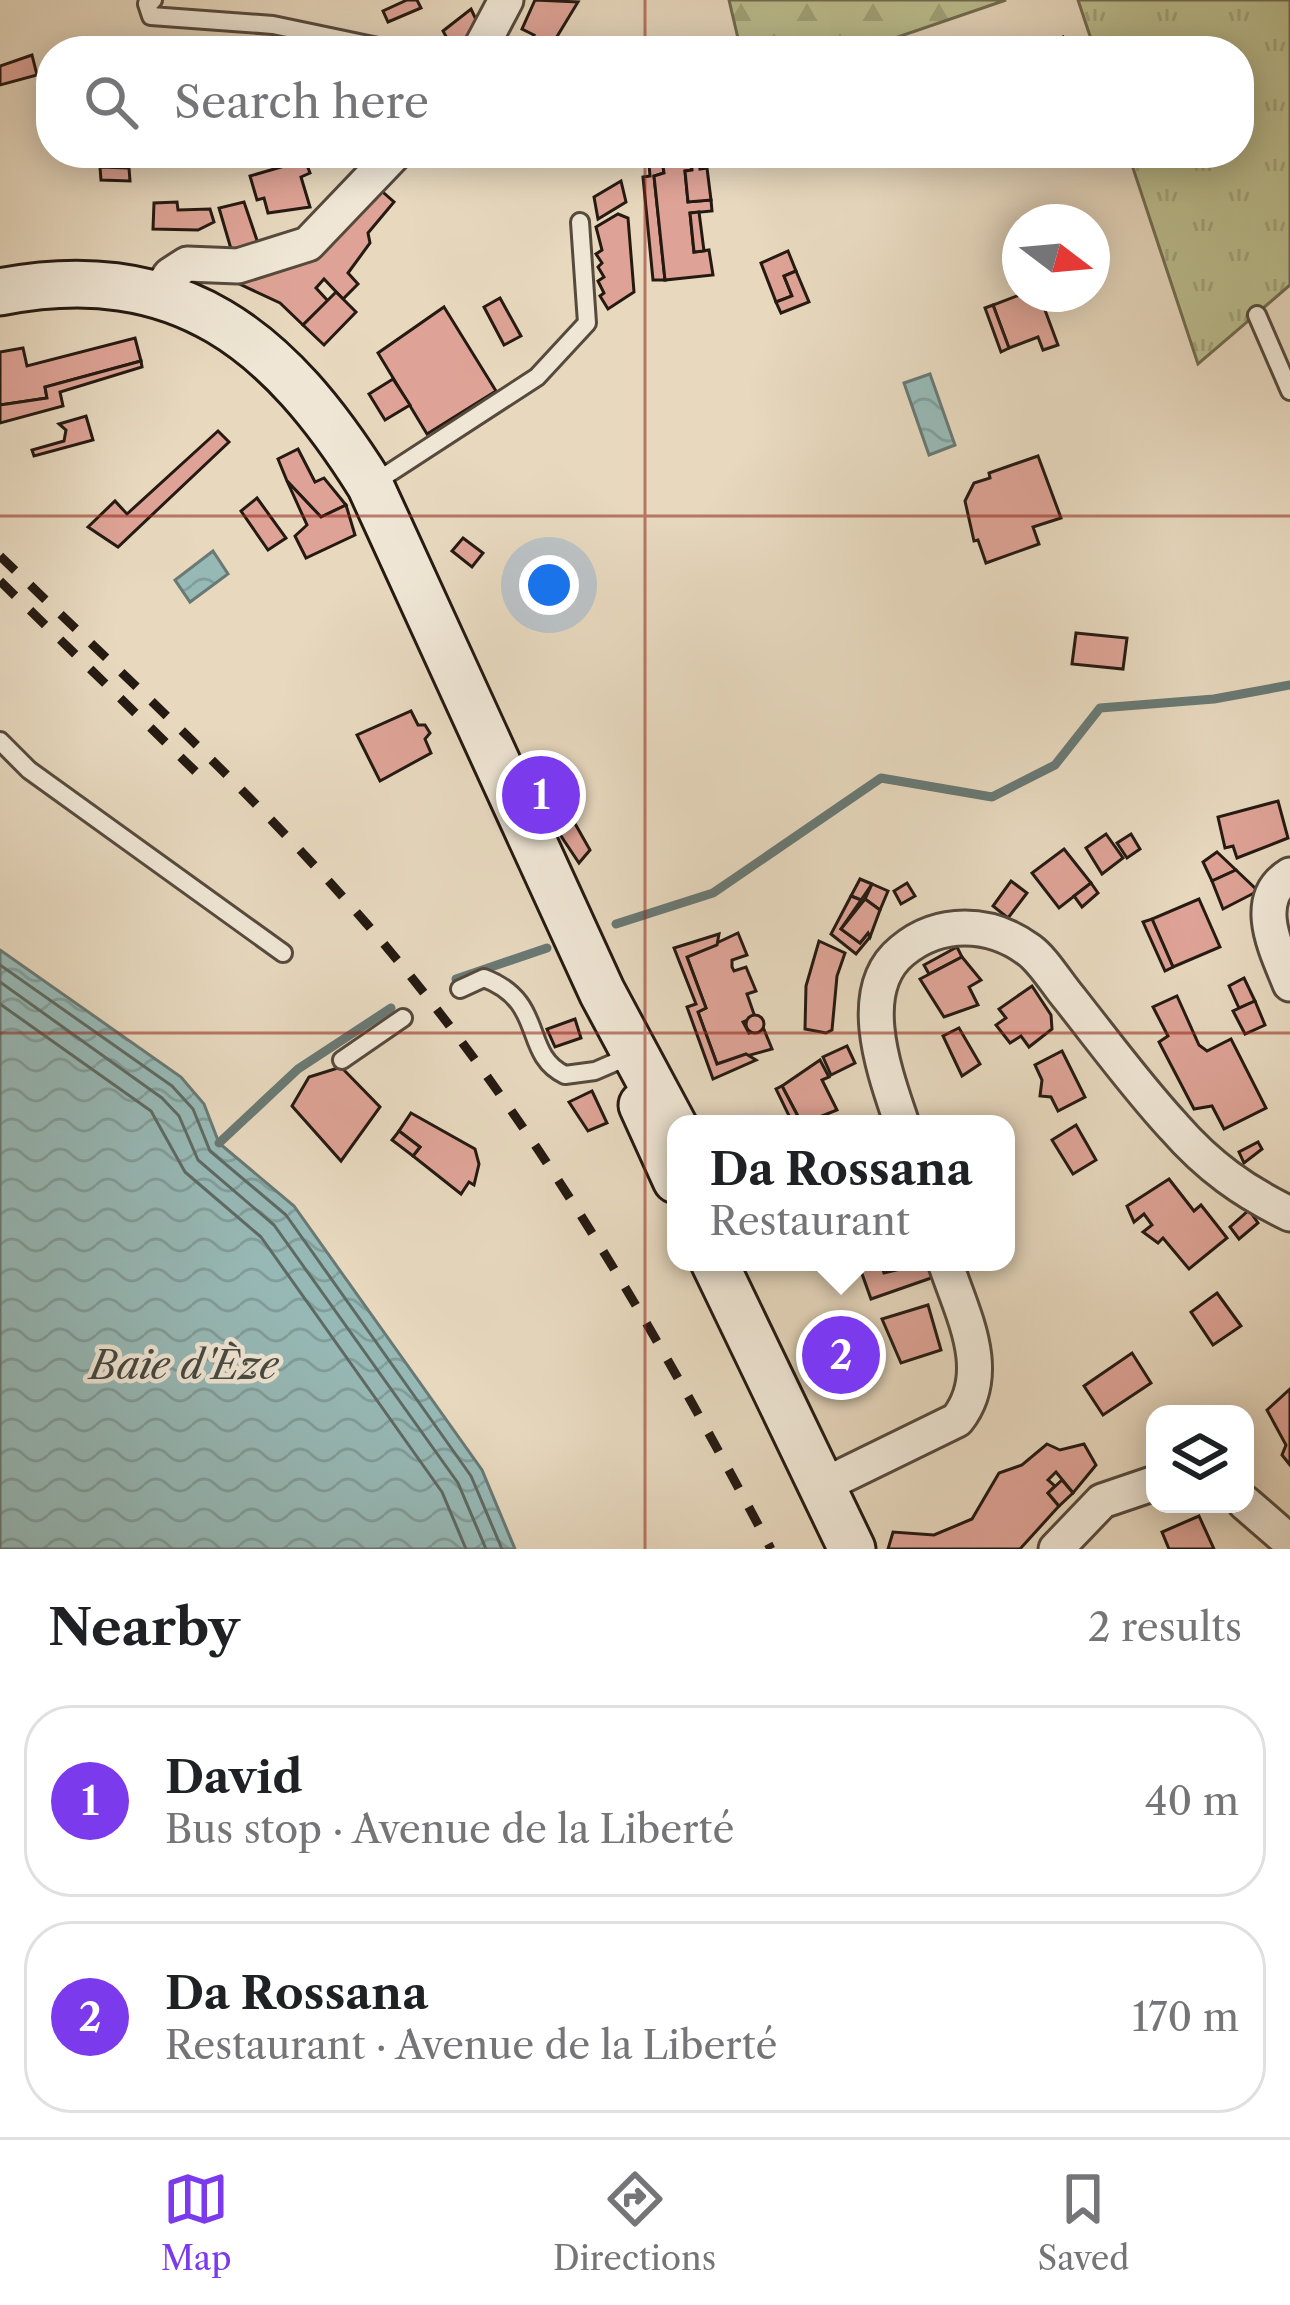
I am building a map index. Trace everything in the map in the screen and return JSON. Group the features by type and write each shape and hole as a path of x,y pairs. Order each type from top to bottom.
{"main road":[{"path":"0,292 89,284 158,294 233,330 296,381 327,416 370,485 622,1043 667,1157"},
{"path":"622,1043 667,1116"},
{"path":"718,1271 853,1549"},
{"path":"742,1271 801,1399 824,1485"}],"street":[{"path":"487,36 506,0"},
{"path":"158,294 170,274 187,264 238,266 308,244 380,168"},
{"path":"1290,875 1279,882 1269,902 1269,929 1290,984"},
{"path":"899,1115 878,1049 879,992 898,953 928,934 963,925 995,932 1030,950 1175,1129 1239,1190 1290,1214"},
{"path":"824,1485 957,1420 973,1400 979,1368 948,1271"},
{"path":"1056,1549 1102,1501 1146,1486"},
{"path":"1254,1511 1290,1542"}],"lane":[{"path":"153,0 148,4 151,16 273,25 325,36"},
{"path":"370,485 537,377 587,323 580,222"},
{"path":"1257,315 1290,391"},
{"path":"0,741 28,770 283,953"},
{"path":"460,989 484,978 505,986 524,1004 544,1057 565,1075 595,1071 622,1043"},
{"path":"342,1060 403,1018"}],"green space":[{"path":"729,0 1006,0 901,36 737,36"},
{"path":"1078,0 1290,0 1290,285 1198,364 1133,168 1254,168 1254,36 1090,36"}],"water":[{"path":"930,374 955,445 929,455 904,383"},
{"path":"213,551 228,574 190,602 175,580"},
{"name":"Baie d'Èze","path":"0,950 181,1077 204,1104 219,1143 294,1206 482,1470 515,1549 0,1549"}],"building":[{"path":"417,0 421,8 388,22 383,11"},
{"path":"535,0 578,2 557,36 533,36 522,29"},
{"path":"471,9 481,30 478,36 446,36 443,31"},
{"path":"32,55 36,75 0,85 0,66"},
{"path":"100,168 129,168 130,181 101,180"},
{"path":"278,168 308,168 310,173 301,177 310,207 268,213 264,198 257,200 250,176"},
{"path":"649,168 663,168 664,173 654,176 665,280 653,280 643,177 650,176"},
{"path":"663,168 692,168 685,171 688,202 711,200 712,211 690,213 694,252 709,250 713,275 665,280 654,176 664,173"},
{"path":"707,168 711,200 688,202 685,171"},
{"path":"621,181 626,202 598,219 594,197"},
{"path":"377,187 394,202 368,233 370,243 348,273 358,284 343,299 324,279 316,288 328,301 303,325 280,303 233,281 305,254 315,260"},
{"path":"177,202 178,210 210,209 214,222 198,230 153,229 154,203"},
{"path":"244,202 260,249 234,259 219,208"},
{"path":"699,212 704,251 694,252 690,213"},
{"path":"618,214 628,218 634,292 608,309 600,296 604,293 598,281 604,277 598,267 602,263 596,254 602,250 596,227"},
{"path":"788,251 796,271 784,276 792,296 776,302 761,263"},
{"path":"796,271 809,302 781,313 776,302 792,296 784,276"},
{"path":"336,292 356,312 324,345 303,325"},
{"path":"500,298 521,336 504,345 484,307"},
{"path":"1002,302 1002,312 1046,312 1058,345 1043,350 1038,337 1009,348 993,305"},
{"path":"993,305 1009,348 1001,352 985,308"},
{"path":"444,307 496,391 427,434 378,353"},
{"path":"135,338 141,361 45,387 47,398 0,405 0,352 23,348 27,366"},
{"path":"141,361 142,367 60,392 63,406 0,423 0,405 47,398 45,387"},
{"path":"393,379 410,405 385,420 369,394"},
{"path":"86,416 93,440 34,456 32,450 64,441 66,430 59,424"},
{"path":"218,431 229,442 118,547 88,527 115,501 127,514"},
{"path":"298,449 315,482 324,478 346,505 321,517 287,481 278,459"},
{"path":"1038,456 1061,518 1033,527 1039,544 986,563 978,540 974,541 965,501 974,483 990,478 989,473"},
{"path":"287,481 321,517 346,505 355,535 306,558 295,536 307,525"},
{"path":"257,498 286,538 268,550 241,511"},
{"path":"463,538 483,553 472,567 452,551"},
{"path":"1076,633 1127,638 1123,669 1072,664"},
{"path":"411,711 418,725 425,725 430,733 425,739 431,753 380,781 357,735"},
{"path":"1278,801 1288,838 1237,858 1233,846 1225,848 1218,817"},
{"path":"569,813 590,850 579,863 561,836 559,817"},
{"path":"1106,834 1123,858 1102,874 1086,848"},
{"path":"1131,834 1140,849 1127,858 1117,843"},
{"path":"1064,849 1091,883 1059,908 1032,873"},
{"path":"1217,852 1236,870 1212,881 1203,862"},
{"path":"1236,870 1258,891 1223,909 1212,881"},
{"path":"860,879 872,884 861,900 851,896"},
{"path":"1011,881 1027,893 1008,918 993,906"},
{"path":"907,883 915,896 901,904 894,891"},
{"path":"1091,883 1098,893 1082,907 1074,896"},
{"path":"872,884 888,891 880,910 865,899"},
{"path":"851,896 861,900 841,929 860,943 868,933 870,937 856,954 831,934"},
{"path":"865,899 880,910 870,937 868,933 860,943 841,929"},
{"path":"1199,899 1220,947 1173,967 1152,919"},
{"path":"1152,919 1173,967 1165,971 1143,922"},
{"path":"738,933 747,955 732,960 732,967 734,971 746,967 756,991 747,994 755,1017 743,1022 749,1033 763,1027 772,1049 717,1064 698,1012 706,1008 687,957"},
{"path":"719,934 717,945 687,957 706,1008 698,1012 717,1064 746,1054 756,1060 713,1079 687,1007 696,1004 674,948"},
{"path":"819,941 845,953 837,976 832,1030 826,1033 805,1029 806,986"},
{"path":"957,947 962,957 929,974 924,965"},
{"path":"962,957 981,980 969,987 978,1005 944,1017 920,979"},
{"path":"1244,978 1255,1001 1239,1008 1229,986"},
{"path":"1032,986 1051,1015 1052,1029 1029,1047 1021,1036 1010,1043 996,1025 1006,1018 999,1009"},
{"path":"1177,996 1199,1045 1207,1051 1231,1039 1266,1108 1224,1129 1212,1106 1194,1109 1159,1042 1168,1036 1153,1007"},
{"path":"1255,1001 1265,1025 1245,1034 1233,1011"},
{"path":"755,1015 764,1024 755,1033 746,1024"},
{"path":"575,1019 581,1038 555,1047 547,1029"},
{"path":"959,1028 980,1064 962,1076 943,1036"},
{"path":"847,1046 855,1063 831,1075 823,1057"},
{"path":"1062,1051 1085,1097 1058,1111 1051,1097 1040,1096 1042,1080 1035,1065"},
{"path":"820,1060 829,1077 822,1080 837,1110 797,1115 782,1086"},
{"path":"341,1067 380,1107 341,1161 292,1106 309,1077"},
{"path":"782,1086 797,1115 789,1115 776,1089"},
{"path":"592,1091 607,1123 588,1131 569,1102"},
{"path":"411,1113 475,1149 479,1164 474,1185 469,1182 461,1194 413,1156 420,1147 399,1131"},
{"path":"1076,1125 1096,1160 1073,1174 1052,1140"},
{"path":"399,1131 420,1147 413,1156 392,1140"},
{"path":"1258,1142 1262,1149 1244,1163 1239,1152"},
{"path":"1169,1179 1194,1211 1201,1205 1227,1238 1189,1269 1163,1238 1158,1243 1143,1232 1152,1225 1144,1214 1134,1222 1127,1206"},
{"path":"1249,1210 1258,1223 1239,1239 1230,1227"},
{"path":"861,1271 932,1271 934,1277 871,1299"},
{"path":"1217,1293 1241,1326 1213,1345 1191,1312"},
{"path":"928,1305 941,1350 901,1363 882,1319"},
{"path":"853,1318 876,1366 844,1391 832,1385 812,1337"},
{"path":"1132,1353 1151,1383 1103,1415 1084,1386"},
{"path":"1290,1389 1290,1465 1282,1455 1286,1445 1267,1410"},
{"path":"1047,1444 1060,1450 1084,1444 1096,1465 1073,1493 1056,1472 1048,1480 1055,1486 1048,1493 1059,1506 1020,1549 888,1549 893,1532 934,1535 972,1519 999,1473 1022,1465"},
{"path":"1062,1480 1073,1493 1059,1506 1048,1493"},
{"path":"1199,1516 1214,1549 1169,1549 1162,1532"}],"waterway":[{"path":"616,924 713,893 881,778 992,797 1055,765 1100,708 1214,699 1290,685"},
{"path":"456,979 547,948"},
{"path":"219,1143 298,1069 391,1008"}],"railway":[{"path":"0,556 279,828 426,995 536,1146 586,1224 682,1385 771,1549"},
{"path":"0,581 198,774"}],"place":[{"name":"David","path":"541,795"},
{"name":"Da Rossana","path":"841,1355"}]}
